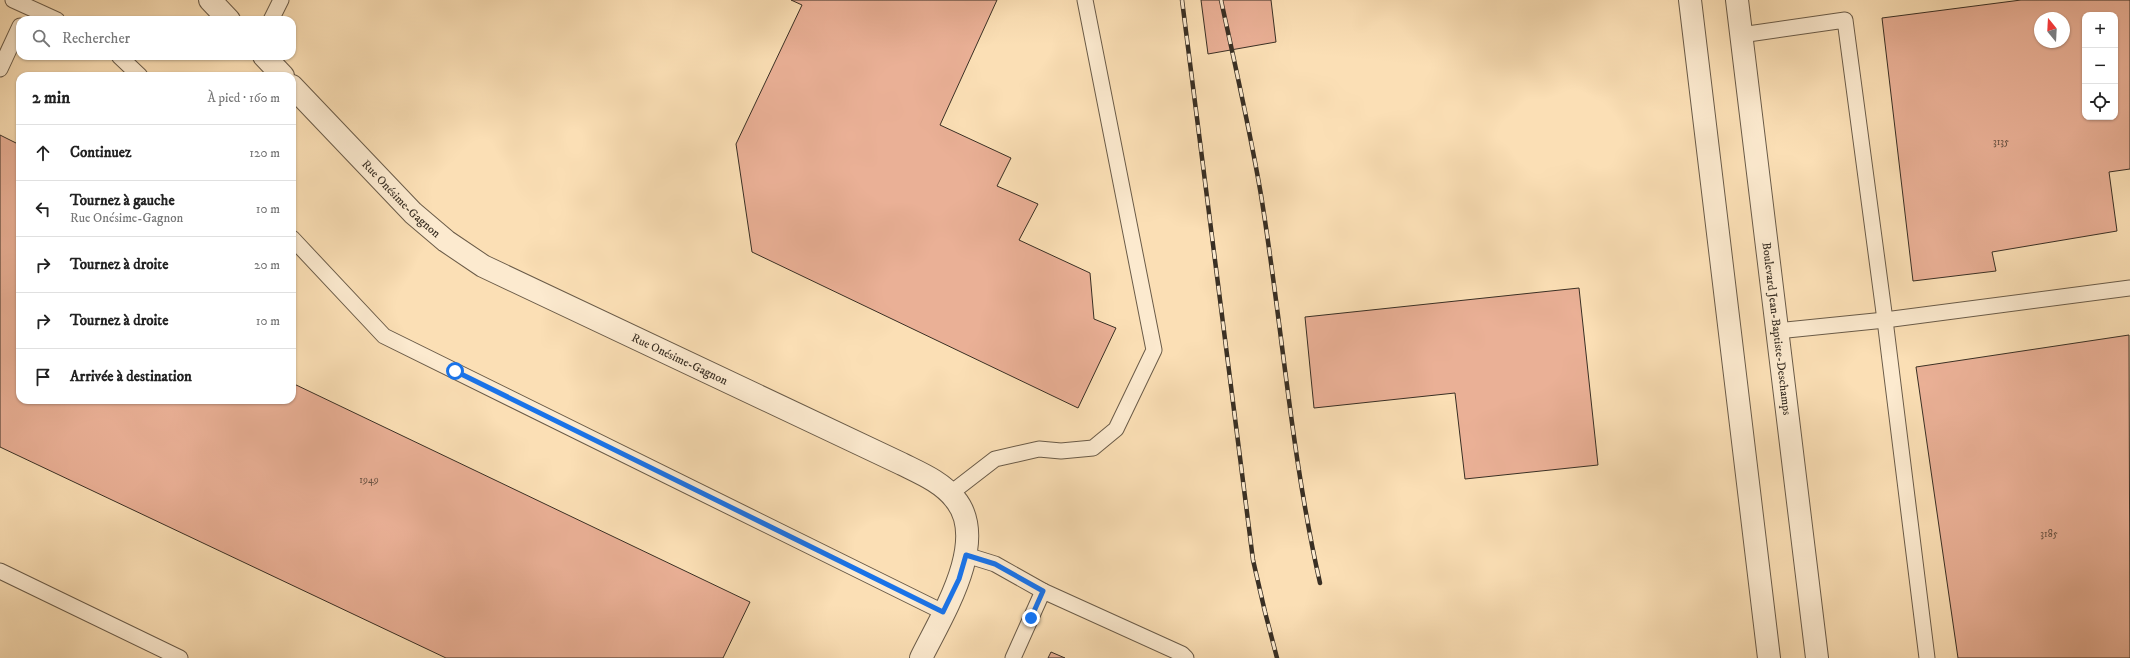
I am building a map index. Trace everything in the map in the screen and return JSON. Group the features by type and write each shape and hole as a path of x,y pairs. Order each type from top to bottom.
{"street":[{"path":"210,0 225,16"},
{"path":"1690,0 1769,658"},
{"name":"Boulevard Jean-Baptiste-Deschamps","path":"1737,0 1817,658"},
{"path":"268,60 279,72"},
{"name":"Rue Onésime-Gagnon","path":"296,90 413,213 446,241 477,262 552,299 902,464 934,481 950,493 960,505 965,518 968,530 966,555 959,579 921,658"}],"lane":[{"path":"13,0 28,9 46,16"},
{"path":"273,16 281,0"},
{"path":"950,493 995,459 1039,449 1060,451 1093,448 1116,429 1154,350 1085,0"},
{"path":"1741,35 1845,20 1885,320 1927,658"},
{"path":"0,69 16,35"},
{"path":"123,60 136,72"},
{"path":"296,242 384,336 943,612"},
{"path":"1777,331 1885,320 2130,288"},
{"path":"966,555 995,564 1043,591 1182,654 1186,658"},
{"path":"0,571 180,658"},
{"path":"1013,658 1043,591"}],"building":[{"path":"791,0 997,0 940,125 1011,158 997,186 1038,204 1019,240 1090,273 1094,319 1116,328 1078,408 752,252 736,144 802,5"},
{"path":"1201,0 1271,0 1276,42 1208,54"},
{"path":"2021,0 2130,0 2130,169 2109,172 2117,231 1992,252 1996,271 1913,281 1882,18"},
{"path":"0,135 16,143 16,404 296,404 296,385 750,602 723,658 446,658 0,447"},
{"path":"1579,288 1598,465 1465,479 1455,393 1314,408 1305,317"},
{"path":"2129,335 2130,658 1958,658 1916,367"},
{"path":"1051,652 1065,658 1048,658"}],"railway":[{"path":"1182,0 1253,560 1277,658"},
{"path":"1221,0 1261,195 1294,438 1310,535 1320,583"}],"route":[{"path":"455,371 867,573 943,612 959,579 966,555 995,564 1043,591 1031,618"}]}
